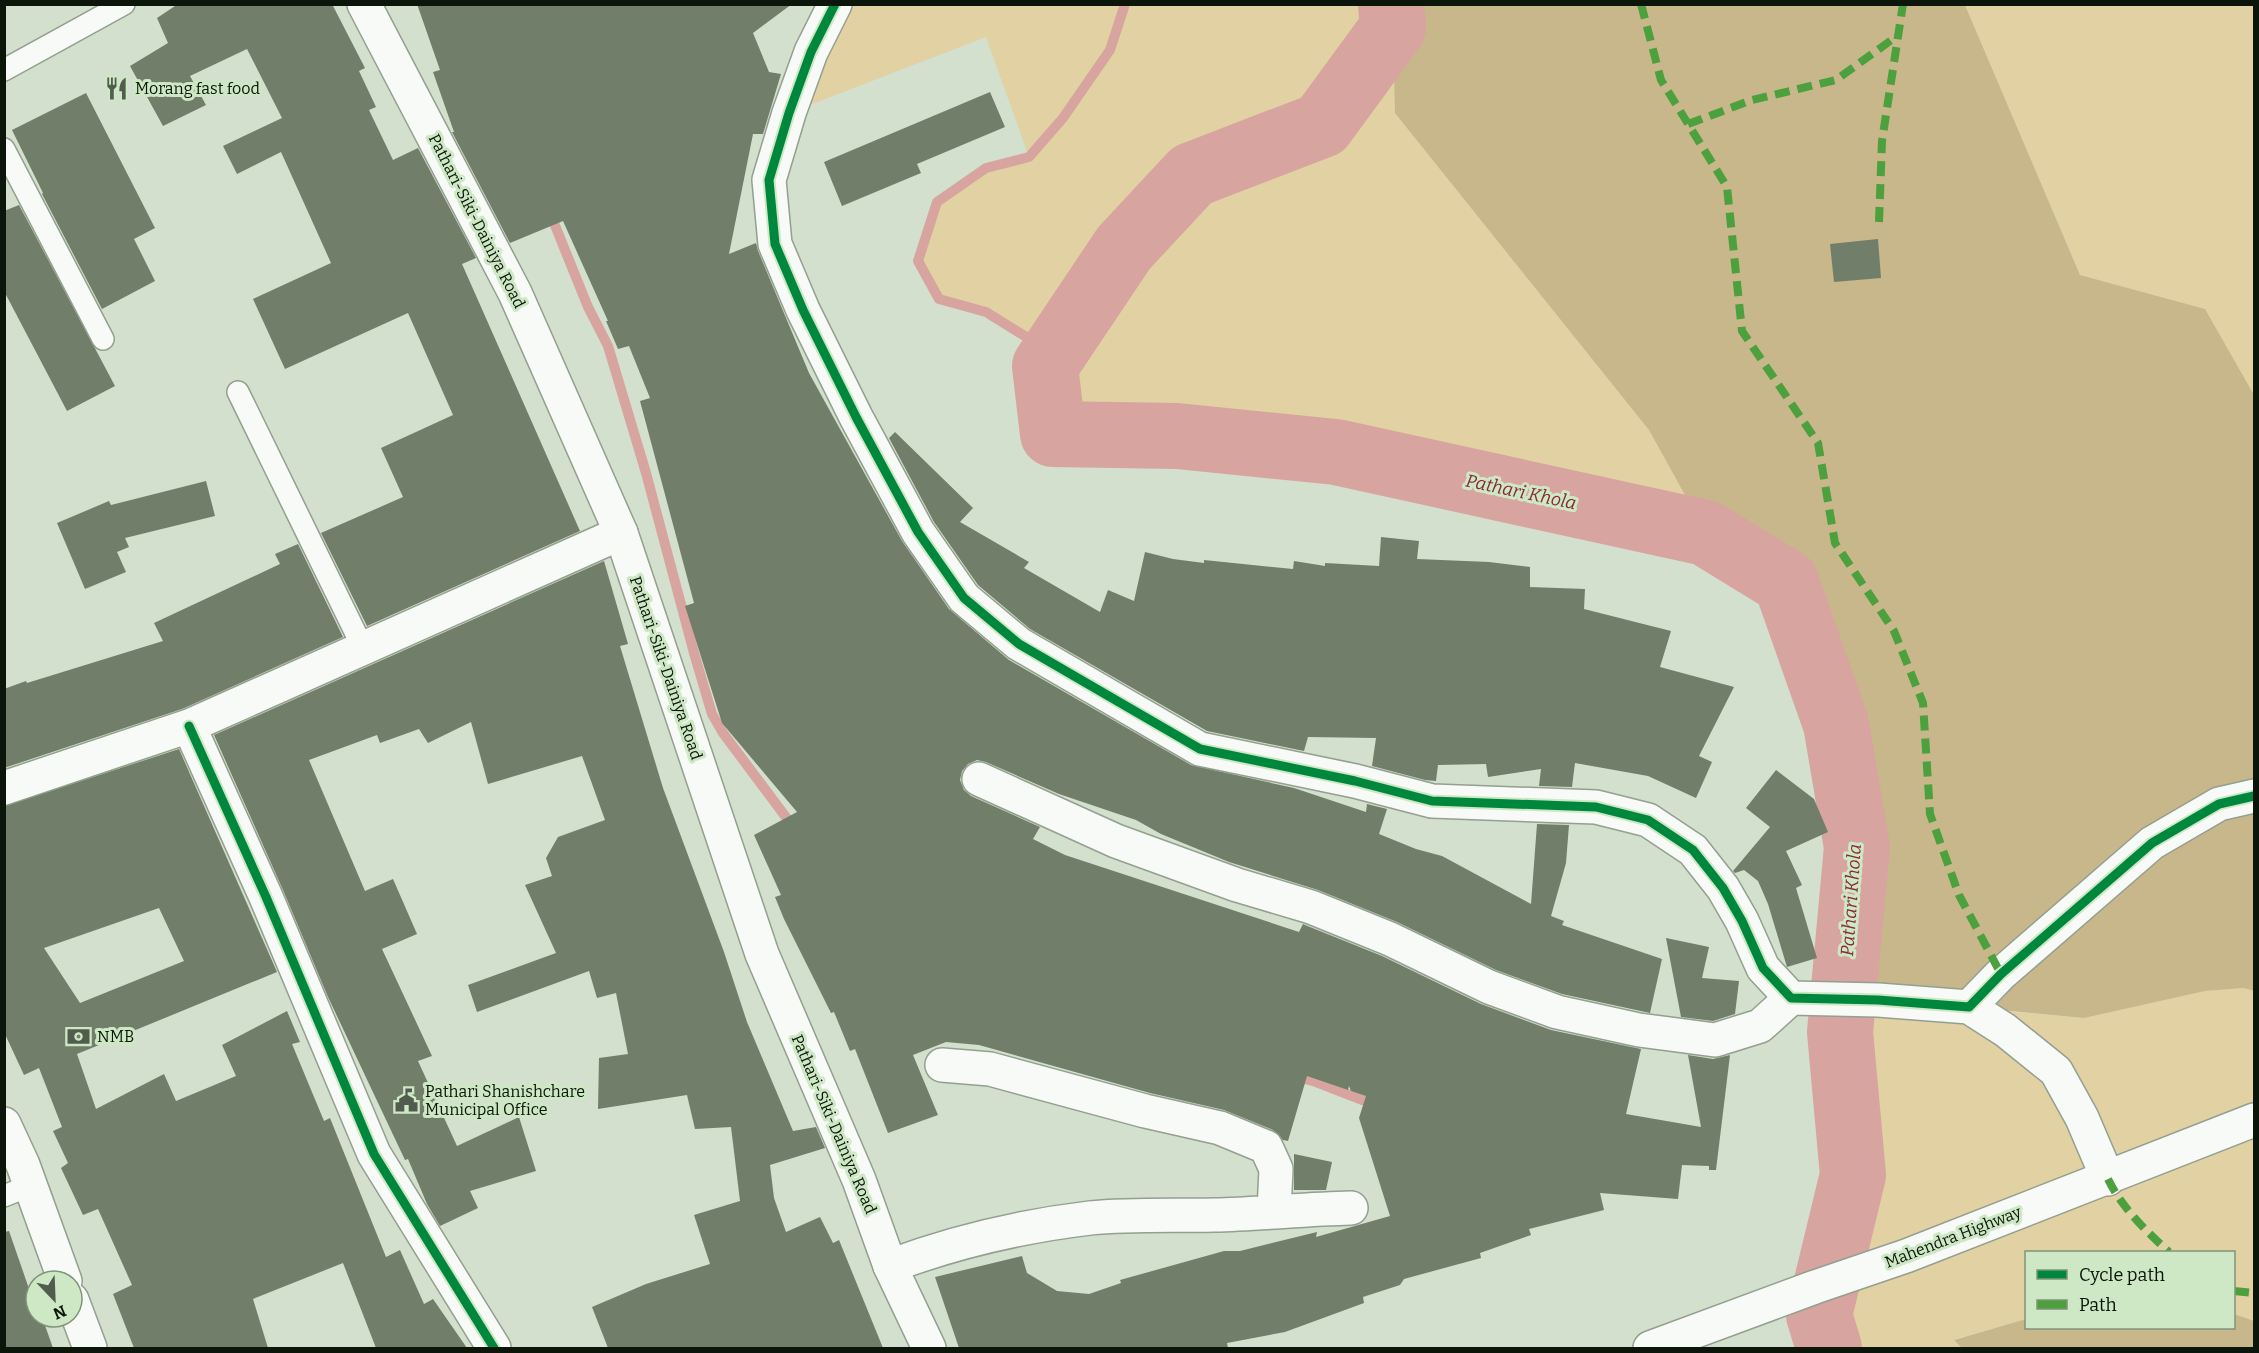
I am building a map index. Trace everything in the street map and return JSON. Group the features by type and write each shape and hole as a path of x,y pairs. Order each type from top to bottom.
{"main road":[{"name":"Pathari-Siki-Dainiya Road","path":"364,4 515,294 621,533 762,954 858,1180 890,1266 929,1348"},
{"path":"835,4 811,52 789,112 769,180 775,244 803,310 861,427 918,532 964,598 1019,644 1200,749 1355,781 1432,801 1596,807 1647,820 1693,850 1723,888 1742,921 1763,968 1801,999"},
{"path":"4,788 189,726 621,533"},
{"path":"189,726 266,897 374,1154 494,1348"},
{"path":"979,779 1116,841 1237,885 1311,908 1390,939 1489,987 1557,1012 1639,1030 1715,1040 1760,1026 1801,999 1878,1000 1969,1007 2005,1030 2056,1071 2082,1118 2108,1179"},
{"path":"1969,1007 2001,974 2152,843 2220,804 2254,796"},
{"path":"942,1065 990,1069 1145,1111 1220,1128 1266,1147 1276,1169 1274,1211"},
{"name":"Mahendra Highway","path":"1650,1348 1906,1256 2108,1179 2254,1120"},
{"path":"4,1124 18,1191 59,1269"},
{"path":"890,1266 934,1250 1001,1234 1091,1218 1351,1208"},
{"path":"83,1329 90,1348"}],"lane":[{"path":"4,70 124,4"},
{"path":"4,149 103,339"},
{"path":"238,392 363,648"}],"shaded area":[{"path":"835,5 1391,5 1393,28 1649,430 1706,533 1336,452 1177,436 1053,434 1045,366 1053,353 986,312 939,299 918,261 937,202 986,168 1029,157 986,37 789,113"},
{"path":"1391,5 1965,5 2080,275 2205,309 2254,395 2254,991 2244,988 2205,991 2084,1018 1969,1007 1843,1000 1857,847 1836,724 1786,582 1706,533 1649,430 1395,113"},
{"path":"1965,5 2254,5 2254,395 2204,309 2080,275"},
{"path":"2244,988 2254,991 2254,1321 2235,1314 2235,1251 2025,1251 2025,1319 1955,1339 1962,1348 1829,1348 1819,1315 1853,1175 1840,1032 1843,1000 1878,1000 2084,1018 2205,991"},
{"path":"2235,1314 2254,1321 2254,1348 1962,1348 1954,1340 2025,1319 2025,1329 2235,1329"}],"building":[{"path":"178,4 332,4 365,68 359,71 376,107 369,110 393,160 418,148 476,258 462,264 580,531 367,626 321,533 403,497 381,448 453,415 408,313 285,369 253,299 331,263 281,152 237,174 223,146 282,118 247,49 190,76 206,105 163,126 130,66 168,43 157,18"},
{"path":"417,4 792,4 753,33 769,72 781,74 763,134 753,134 729,254 756,243 809,373 902,541 949,609 1009,660 1191,765 1294,788 1366,812 1367,804 1387,809 1379,834 1416,849 1442,856 1531,904 1537,824 1569,825 1566,863 1551,916 1564,921 1562,925 1662,959 1650,1013 1562,994 1496,970 1397,922 1318,890 1229,862 1161,834 1136,820 1059,794 986,762 977,760 968,764 962,771 960,780 964,790 971,796 1040,827 1033,839 1065,855 1299,932 1303,924 1382,956 1481,1004 1551,1030 1641,1049 1626,1114 1701,1127 1688,1055 1713,1059 1730,1055 1716,1170 1709,1170 1709,1166 1682,1165 1678,1199 1600,1193 1604,1210 1529,1229 1531,1235 1480,1253 1481,1258 1404,1279 1400,1285 1363,1297 1364,1303 1285,1332 1227,1343 1228,1348 959,1348 935,1277 1022,1256 1027,1273 1057,1291 1089,1294 1121,1283 1120,1280 1224,1251 1240,1251 1317,1232 1316,1237 1390,1216 1359,1118 1366,1096 1351,1091 1349,1086 1348,1090 1307,1076 1288,1141 1283,1140 1273,1130 1224,1110 1150,1093 979,1045 946,1042 913,1055 938,1115 888,1133 855,1049 850,1051 834,1012 831,1013 784,919 775,897 781,895 754,835 797,812 722,723 685,606 694,603 640,401 650,398 629,346 618,349 606,321 608,321 563,221 510,243 452,132 454,132 433,72 440,70"},
{"path":"990,92 1005,127 917,164 921,173 842,206 824,162"},
{"path":"86,93 155,228 134,239 155,281 102,309 42,194 12,130"},
{"path":"19,205 115,386 67,411 4,291 4,211"},
{"path":"1878,239 1881,278 1834,282 1830,244"},
{"path":"895,432 973,508 960,522 1029,562 1024,568 1100,612 1108,590 1134,601 1145,552 1204,563 1204,560 1293,569 1294,561 1325,566 1325,563 1379,566 1381,537 1419,541 1417,559 1489,562 1530,567 1530,587 1585,589 1584,609 1671,631 1660,667 1734,687 1699,756 1712,762 1696,798 1648,776 1575,763 1572,787 1539,786 1541,769 1488,777 1486,764 1438,765 1436,781 1425,780 1372,766 1376,738 1308,737 1304,751 1207,731 1030,629 978,585 934,522 889,438"},
{"path":"206,481 215,516 125,538 129,547 117,552 126,572 85,589 57,523 109,501 111,505"},
{"path":"298,544 343,637 182,709 4,768 4,689 163,641 154,623 280,564 275,554"},
{"path":"604,561 628,644 620,646 663,788 724,952 747,1022 793,1131 816,1127 825,1148 770,1165 774,1198 786,1232 820,1217 833,1243 839,1240 883,1348 608,1348 592,1307 646,1284 710,1264 694,1215 740,1201 731,1127 695,1129 687,1095 598,1109 599,1058 628,1054 616,993 597,998 589,971 477,1012 468,985 556,953 525,885 552,876 546,858 558,837 605,820 582,756 488,784 471,722 428,743 419,729 380,743 377,735 309,760 365,891 393,879 417,934 382,949 432,1056 418,1061 457,1146 519,1117 536,1171 470,1191 478,1208 440,1226 427,1204 408,1159 405,1160 328,997 214,735"},
{"path":"179,749 277,972 77,1054 96,1109 164,1074 176,1101 236,1076 222,1045 287,1011 300,1042 292,1044 324,1121 330,1118 386,1257 400,1250 424,1304 433,1299 467,1348 376,1348 343,1263 253,1299 268,1348 134,1348 113,1294 132,1285 98,1209 83,1215 61,1168 68,1163 53,1131 62,1127 39,1068 24,1075 4,1032 4,806","holes":["159,908 184,961 80,1003 44,948"]},
{"path":"1776,770 1814,799 1828,832 1786,851 1802,885 1796,888 1817,958 1787,967 1768,904 1758,881 1744,870 1735,873 1733,871 1770,827 1746,808"},
{"path":"1666,938 1709,947 1702,978 1739,981 1735,1014 1713,1021 1681,1017"},
{"path":"1294,1154 1332,1162 1326,1190 1294,1190"},
{"path":"9,1231 24,1274 24,1329 46,1329 53,1348 4,1348 4,1232"}],"waterway":[{"path":"1054,354 986,312 939,299 918,261 937,202 986,168 1029,157 1063,118 1110,50 1125,4"},
{"name":"Pathari Khola","path":"1391,4 1393,28 1322,125 1192,175 1124,248 1045,366 1053,434 1177,436 1336,452 1706,533 1786,582 1836,724 1857,847 1840,1032 1853,1175 1819,1315 1829,1348"},
{"path":"550,213 588,307 608,346 646,473 712,714 723,733 794,828"},
{"path":"1294,1076 1378,1106"}],"marked path":[{"path":"1641,4 1661,80 1727,187 1742,331 1818,443 1835,543 1894,631 1923,703 1930,814 1959,895 2001,974"},
{"path":"1879,222 1882,141 1903,4"},
{"path":"1688,124 1752,100 1836,80 1897,36"},
{"path":"2108,1179 2127,1209 2168,1251"},
{"path":"2235,1291 2254,1293"}],"cycle path":[{"path":"835,4 811,52 789,113 769,180 775,244 803,310 856,417 918,532 964,598 1019,644 1200,749 1355,781 1432,801 1596,807 1648,820 1693,850 1723,888 1742,921 1763,968 1791,998 1878,1000 1969,1007 2001,974 2152,843 2219,804 2254,796"},
{"path":"189,726 266,897 374,1154 494,1348"}],"place":[{"name":"Morang fast food","path":"117,88"},
{"name":"NMB","path":"79,1036"},
{"name":"Pathari Shanishchare Municipal Office","path":"407,1100"}]}
